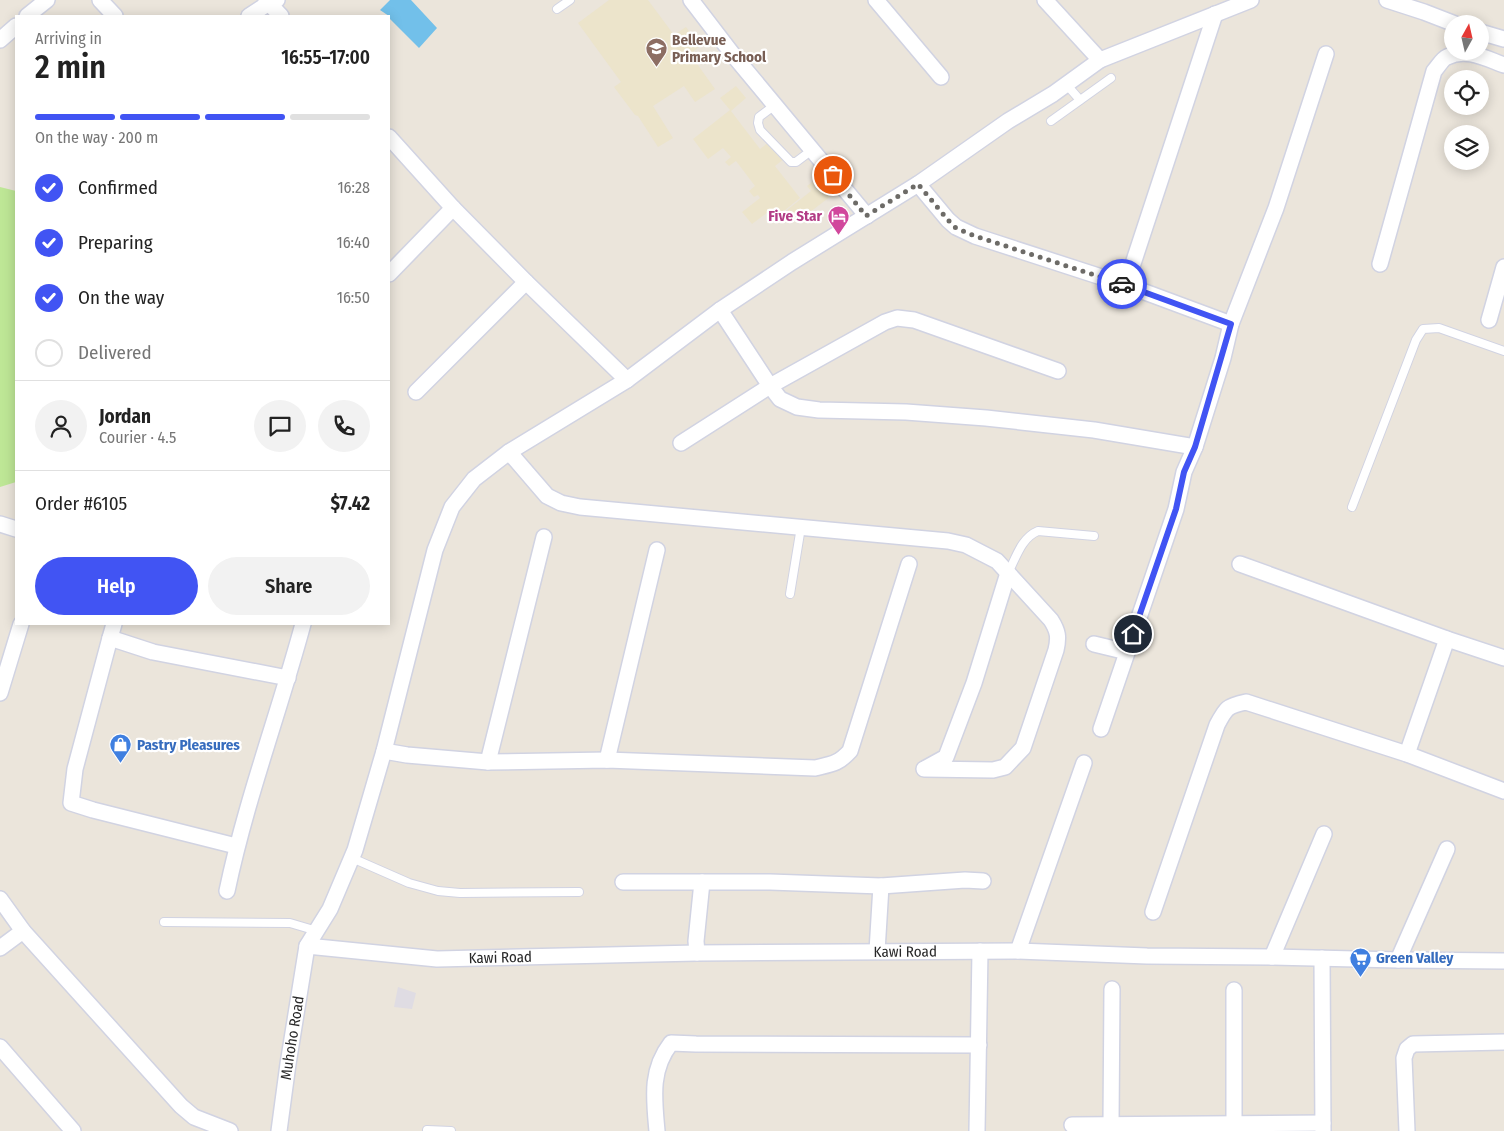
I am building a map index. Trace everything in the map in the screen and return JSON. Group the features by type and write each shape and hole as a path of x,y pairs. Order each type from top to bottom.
{"street":[{"path":"29,15 47,0"},
{"path":"100,0 113,15"},
{"path":"692,0 866,216"},
{"path":"876,0 941,77"},
{"path":"1045,0 1100,60"},
{"path":"307,946 340,888 352,858 384,751 435,550 452,507 474,480 509,452 627,380 720,310 792,262 918,184 1008,121 1053,94 1100,60 1251,0"},
{"path":"1387,0 1444,20"},
{"path":"1420,0 1444,18"},
{"path":"250,15 271,1 280,15"},
{"path":"1126,285 1215,14"},
{"path":"0,40 15,28"},
{"path":"1489,35 1504,39"},
{"path":"1380,264 1434,71 1446,57 1462,52 1476,54 1504,65"},
{"path":"1101,729 1176,509 1184,472 1195,447 1231,324 1276,208 1326,54"},
{"path":"390,138 453,208 627,380"},
{"path":"918,184 956,228 975,236 1126,285 1231,324"},
{"path":"390,273 453,208"},
{"path":"1489,320 1504,267"},
{"path":"416,392 526,282"},
{"path":"720,310 770,386 780,398 797,407 819,410 906,412 986,418 1094,430 1195,447"},
{"path":"681,443 770,386 896,318 914,320 1058,371"},
{"path":"509,452 547,496 561,503 580,507 959,543 978,550 997,561 1008,573 1051,620 1057,629 1058,640 1023,748 1005,767 993,770 924,769 946,758 974,683 1008,573"},
{"path":"0,524 15,529"},
{"path":"488,762 544,537"},
{"path":"607,760 657,550"},
{"path":"384,751 407,756 488,762 607,760 815,768 841,760 850,751 909,564"},
{"path":"1240,564 1504,658"},
{"path":"0,693 21,625"},
{"path":"227,891 236,846 303,625"},
{"path":"236,846 71,803 75,770 112,631 153,652 288,678"},
{"path":"1407,754 1447,639"},
{"path":"1094,644 1127,652"},
{"path":"1153,912 1217,725 1225,710 1234,704 1246,702 1407,754 1504,791"},
{"path":"1018,951 1084,763"},
{"path":"1272,957 1324,834"},
{"path":"1398,960 1446,849"},
{"path":"622,882 770,882 881,886 965,880 983,881"},
{"path":"697,952 696,940 702,882"},
{"path":"876,951 881,886"},
{"path":"0,899 23,931 180,1106 194,1117 230,1131"},
{"path":"0,948 23,931"},
{"name":"Kawi Road","path":"307,946 437,959 697,952 1018,951 1147,956 1504,961"},
{"name":"Muhoho Road","path":"279,1131 307,946"},
{"path":"977,1131 980,951"},
{"path":"1072,1125 1234,1124 1323,1127 1322,958"},
{"path":"1111,1125 1112,989"},
{"path":"1234,990 1234,1124"},
{"path":"1407,1131 1404,1058 1407,1049 1413,1044 1504,1042"},
{"path":"657,1131 654,1100 657,1069 662,1054 671,1043 979,1045"},
{"path":"0,1047 73,1131"}],"lane":[{"path":"558,9 570,0"},
{"path":"1051,121 1111,78"},
{"path":"1066,84 1080,100"},
{"path":"775,105 759,117 760,130 791,162 796,162 812,150"},
{"path":"1352,507 1416,340 1424,329 1438,328 1504,351"},
{"path":"790,594 801,527"},
{"path":"1008,573 1025,539 1031,534 1038,531 1094,536"},
{"path":"352,858 409,883 438,891 460,893 579,892"},
{"path":"164,922 290,923 317,931"},
{"path":"427,1130 451,1131"}],"shaded area":[{"name":"Bellevue Primary School","path":"609,0 648,0 674,35 686,27 700,46 690,54 715,89 695,102 684,86 653,106 673,138 658,147 638,116 635,115 614,87 621,82 578,23"},
{"name":"Bellevue Primary School","path":"736,86 746,98 731,111 760,149 770,141 784,159 775,166 800,198 774,219 768,212 752,224 742,212 760,198 758,195 754,197 749,191 755,186 736,161 729,166 725,162 731,157 723,148 708,159 693,139 730,110 720,98"},
{"path":"817,178 831,196 797,222 787,210 811,191 807,186"},
{"path":"398,987 416,993 412,1009 394,1007"}],"green space":[{"path":"0,187 15,191 15,482 0,487"}],"water":[{"path":"390,0 411,0 437,28 419,48 390,19 390,15 380,10"}],"way so far":[{"path":"833,175 866,216 918,184 956,228 975,236 1122,284"}],"place":[{"name":"Bellevue Primary School","path":"656,68"},
{"name":"Five Star","path":"838,235"},
{"name":"Pastry Pleasures","path":"121,764"},
{"name":"Green Valley","path":"1360,977"}],"route":[{"path":"1122,284 1231,324 1223,358 1195,447 1184,472 1176,509 1133,634"}]}
